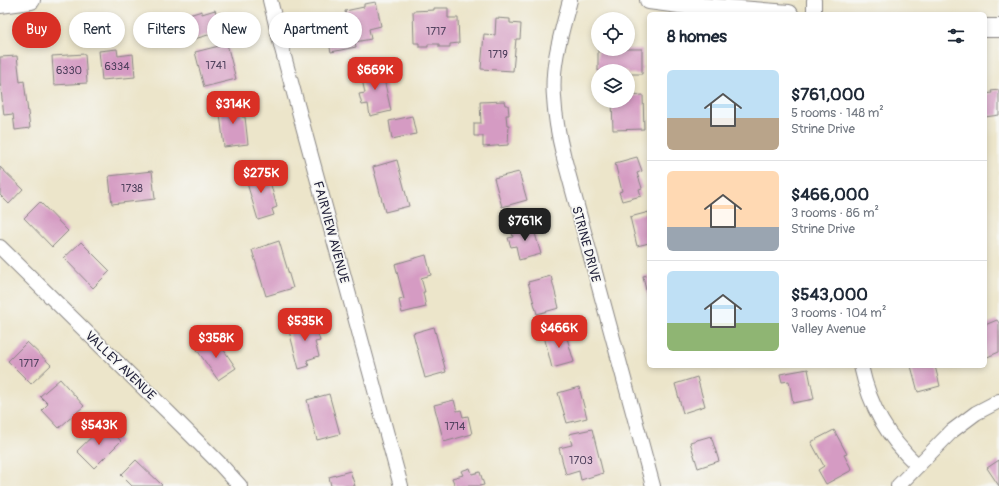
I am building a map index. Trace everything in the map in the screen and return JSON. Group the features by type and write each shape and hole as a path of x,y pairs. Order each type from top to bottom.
{"street":[{"path":"0,4 31,0"},
{"name":"FAIRVIEW AVENUE","path":"270,0 401,486"},
{"name":"STRINE DRIVE","path":"570,0 560,38 555,69 553,96 557,127 653,486"},
{"path":"649,0 702,7 764,12"},
{"path":"814,0 814,12"},
{"path":"987,28 999,28"},
{"name":"VALLEY AVENUE","path":"0,247 171,415 240,486"},
{"path":"862,368 875,410 888,433 905,454 918,466"},
{"path":"898,486 952,432 976,413 999,401"}],"building":[{"path":"376,2 381,26 369,29 371,39 362,41 362,12 345,11 364,7 364,4"},
{"path":"434,8 448,8 448,18 458,18 459,43 450,44 450,47 439,47 439,44 428,44 428,47 419,47 419,43 414,43 413,11 434,10"},
{"path":"202,11 202,14 207,12 207,35 199,38 199,12"},
{"path":"496,18 510,19 510,23 521,24 520,39 516,39 513,71 481,69 484,34 495,35"},
{"path":"211,48 228,48 236,79 204,87 195,52"},
{"path":"330,48 351,48 331,52"},
{"path":"117,49 118,56 133,54 135,77 102,80 99,51"},
{"path":"635,49 642,49 642,74 635,74 635,64 598,64 598,56 635,56"},
{"path":"85,54 87,83 54,85 52,56"},
{"path":"17,56 20,82 24,81 30,128 15,130 13,114 4,115 0,82 0,57"},
{"path":"381,65 391,111 370,116 368,104 362,105 359,94 365,93 360,70"},
{"path":"999,90 999,115 987,117 987,94 992,93 991,91"},
{"path":"643,95 644,129 613,130 612,108 635,108 635,96"},
{"path":"504,101 505,105 508,105 509,115 506,115 507,125 509,125 508,145 483,147 483,136 474,136 474,123 481,123 480,102"},
{"path":"241,103 242,117 245,117 248,144 224,147 219,106"},
{"path":"412,116 416,134 392,139 389,121"},
{"path":"637,157 642,171 637,173 642,188 639,189 641,196 622,201 619,192 622,191 615,163"},
{"path":"397,160 409,206 385,212 373,167"},
{"path":"0,167 23,189 9,204 0,195"},
{"path":"260,168 264,179 269,178 277,207 272,209 274,215 258,220 244,173"},
{"path":"152,171 155,199 112,204 109,176"},
{"path":"519,172 527,200 502,207 494,178"},
{"path":"40,202 68,231 52,247 24,218"},
{"path":"647,213 647,244 637,246 630,217"},
{"path":"532,223 541,254 519,260 516,246 511,247 508,238 513,237 511,229"},
{"path":"279,241 293,288 266,296 252,250"},
{"path":"81,242 110,271 93,288 64,258"},
{"path":"426,255 431,275 421,278 425,292 423,292 426,307 402,313 399,300 404,299 395,264"},
{"path":"647,275 647,295 643,276"},
{"path":"551,276 559,308 537,314 528,282"},
{"path":"314,320 320,341 315,342 319,356 307,360 309,366 299,369 288,327"},
{"path":"997,320 999,323 999,352 987,357 987,324"},
{"path":"434,327 446,372 425,378 413,333"},
{"path":"565,331 574,362 552,368 544,336"},
{"path":"215,337 236,368 218,380 197,350"},
{"path":"27,342 51,365 31,384 8,361"},
{"path":"912,368 936,368 940,386 918,392"},
{"path":"808,369 814,399 793,403 789,381 782,382 780,374"},
{"path":"697,377 705,406 683,413 675,384"},
{"path":"60,379 84,406 59,428 42,410 48,404 40,396"},
{"path":"579,387 587,418 567,423 558,393"},
{"path":"329,394 340,434 317,440 307,400"},
{"path":"454,400 457,411 461,410 463,417 468,416 472,434 444,442 434,405"},
{"path":"105,424 121,441 94,468 77,451"},
{"path":"592,429 603,473 581,480 579,471 566,475 559,448 572,445 569,434"},
{"path":"834,430 847,454 844,455 852,470 826,484 818,470 824,466 811,442"},
{"path":"711,436 719,461 698,468 690,442"},
{"path":"136,460 162,485 161,486 132,486 121,475"},
{"path":"999,460 999,486 987,468"},
{"path":"470,468 472,474 480,472 484,485 455,486 452,478 463,475 461,471"},
{"path":"350,471 355,486 331,486 329,477"}]}
